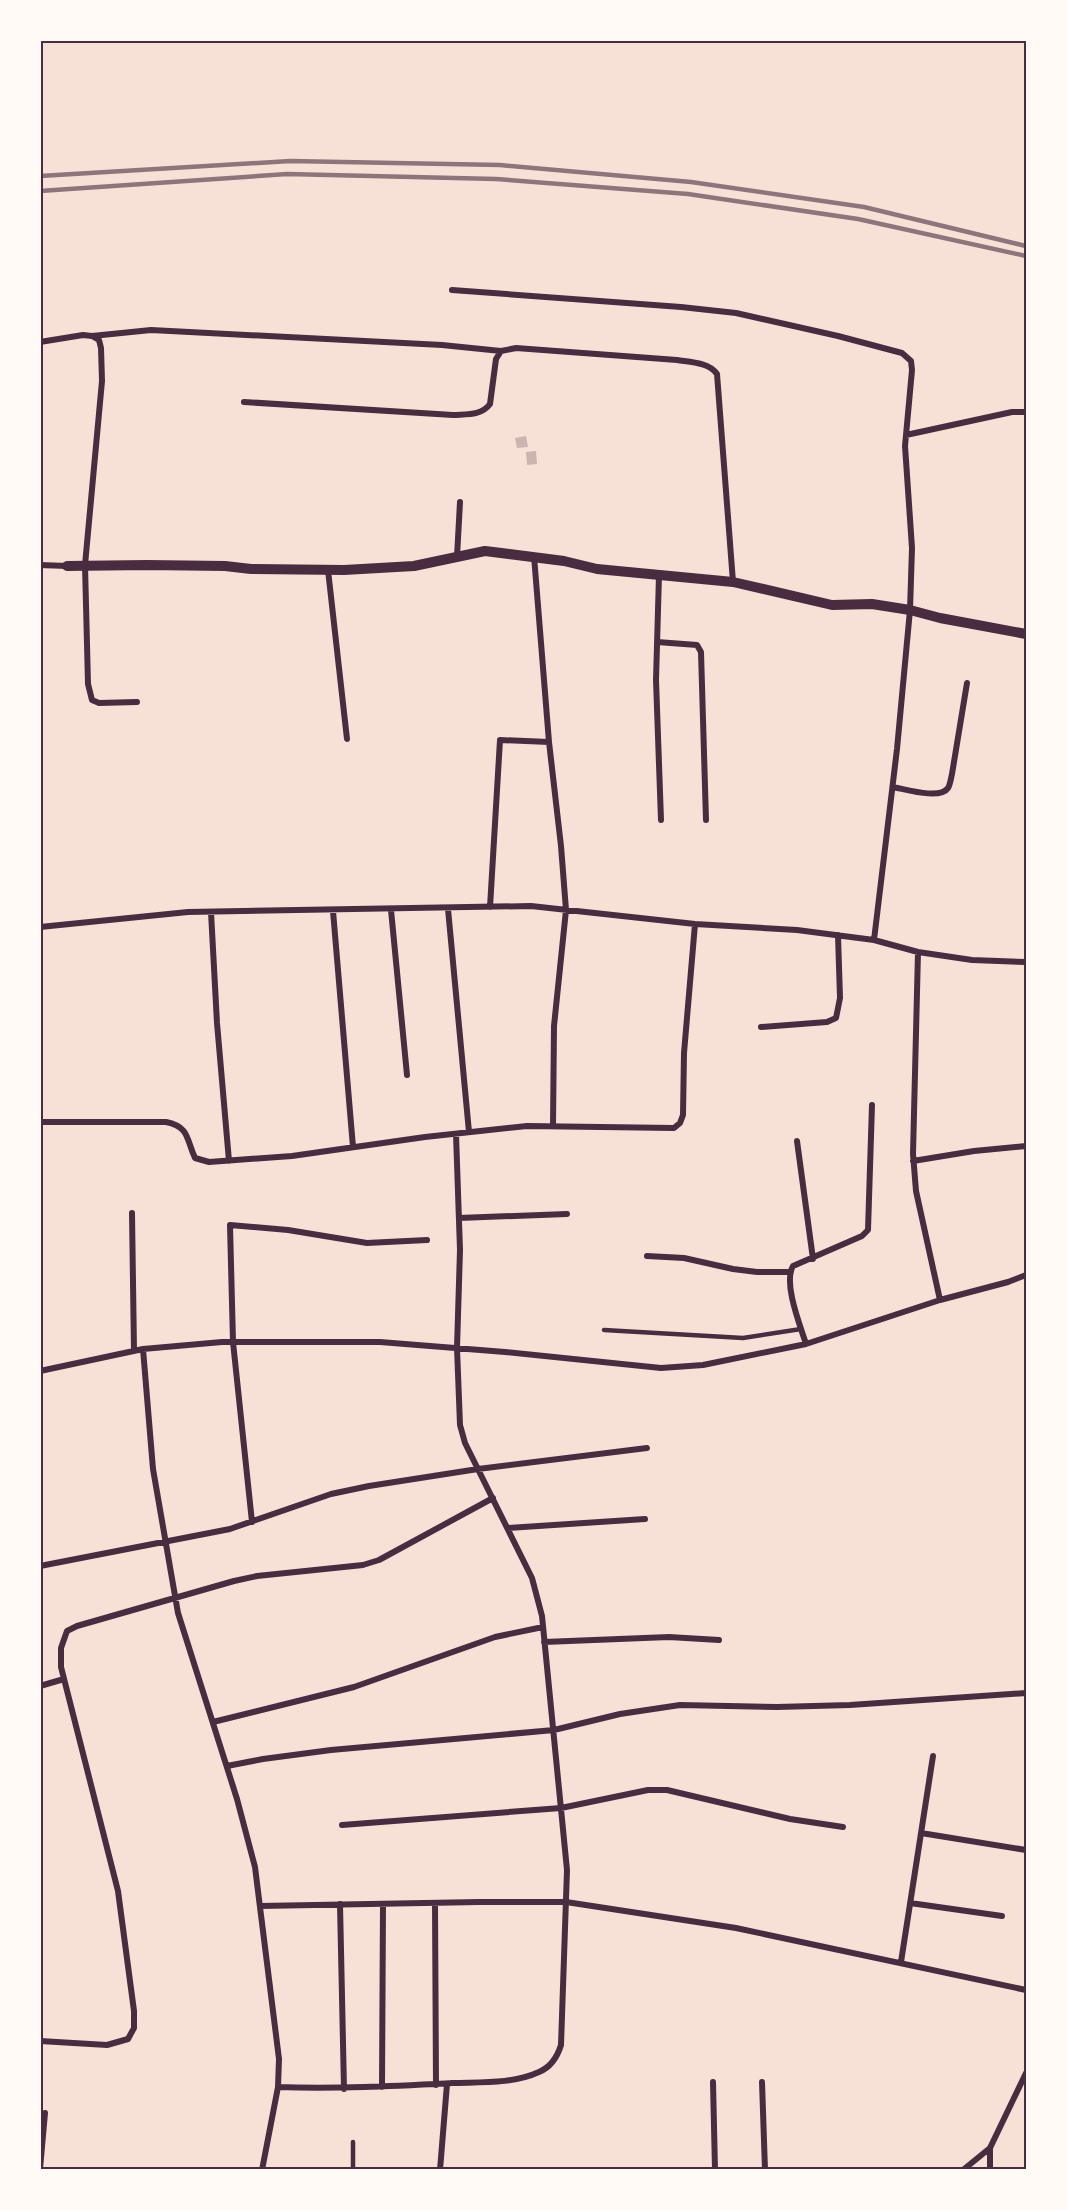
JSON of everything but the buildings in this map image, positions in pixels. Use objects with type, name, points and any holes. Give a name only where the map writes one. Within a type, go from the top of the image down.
[{"type":"street","points":[[452,290],[736,313],[902,353],[911,361],[905,457],[912,548],[910,610],[893,787],[874,940]]},
{"type":"street","points":[[40,342],[83,335],[151,330],[442,345],[501,351],[516,348],[677,360],[714,369],[717,374],[733,582]]},
{"type":"street","points":[[92,336],[99,340],[101,348],[102,381],[85,565],[88,684],[92,700],[99,703],[137,702]]},
{"type":"street","points":[[244,402],[453,415],[477,414],[490,404],[496,359],[501,351]]},
{"type":"street","points":[[906,435],[1012,412],[1026,412]]},
{"type":"street","points":[[457,557],[460,502]]},
{"type":"street","points":[[40,565],[147,565],[328,570],[414,566],[485,551],[534,556],[597,569],[733,582],[832,605],[872,604],[1026,634]]},
{"type":"street","points":[[534,556],[549,742],[566,910],[554,1026],[553,1126]]},
{"type":"street","points":[[328,570],[347,739]]},
{"type":"street","points":[[659,575],[656,680],[660,820]]},
{"type":"street","points":[[657,642],[689,643],[697,645],[701,652],[706,820]]},
{"type":"street","points":[[893,787],[931,794],[942,793],[948,788],[967,683]]},
{"type":"street","points":[[490,908],[500,740],[549,742]]},
{"type":"street","points":[[40,927],[188,912],[531,906],[695,924],[797,930],[874,940],[918,952],[972,960],[1026,962]]},
{"type":"street","points":[[448,909],[469,1132]]},
{"type":"street","points":[[333,910],[353,1147]]},
{"type":"street","points":[[391,910],[406,1075]]},
{"type":"street","points":[[211,912],[217,1023],[229,1161]]},
{"type":"street","points":[[40,1122],[166,1122],[179,1125],[186,1132],[195,1158],[209,1161],[292,1156],[527,1126],[663,1130],[674,1128],[680,1123],[684,1103],[684,1053],[695,924]]},
{"type":"street","points":[[761,1027],[827,1022],[836,1018],[840,998],[838,935]]},
{"type":"street","points":[[918,952],[913,1161],[916,1191],[940,1300]]},
{"type":"street","points":[[806,1344],[792,1293],[790,1272],[793,1266],[862,1236],[868,1230],[872,1105]]},
{"type":"street","points":[[278,2087],[344,2089],[436,2085],[526,2077],[550,2066],[558,2056],[561,2045],[567,1870],[543,1627],[532,1578],[465,1443],[460,1425],[459,1218],[456,1134]]},
{"type":"street","points":[[797,1141],[813,1259]]},
{"type":"street","points":[[913,1161],[974,1151],[1026,1146]]},
{"type":"street","points":[[132,1213],[134,1351]]},
{"type":"street","points":[[459,1218],[567,1214]]},
{"type":"street","points":[[252,1522],[233,1342],[230,1225],[288,1230],[367,1243],[427,1240]]},
{"type":"street","points":[[647,1256],[684,1258],[757,1272],[790,1272]]},
{"type":"street","points":[[40,1371],[144,1349],[233,1342],[380,1342],[661,1368],[703,1365],[806,1344],[940,1300],[1026,1275]]},
{"type":"street","points":[[144,1349],[153,1469],[178,1613],[227,1766],[255,1867],[279,2059],[278,2087],[262,2169]]},
{"type":"street","points":[[40,1566],[230,1529],[331,1494],[369,1486],[478,1469],[647,1448]]},
{"type":"street","points":[[40,2041],[107,2045],[128,2039],[134,2028],[135,2011],[118,1891],[61,1667],[60,1648],[67,1631],[77,1626],[234,1581],[257,1576],[363,1566],[379,1560],[493,1498]]},
{"type":"street","points":[[508,1528],[645,1519]]},
{"type":"street","points":[[213,1722],[354,1687],[495,1637],[543,1627]]},
{"type":"street","points":[[544,1642],[669,1637],[718,1640]]},
{"type":"street","points":[[40,1686],[64,1679]]},
{"type":"street","points":[[227,1766],[331,1750],[554,1730],[620,1714],[680,1705],[777,1707],[850,1705],[1026,1693]]},
{"type":"street","points":[[901,1962],[933,1756]]},
{"type":"street","points":[[342,1825],[561,1808],[648,1790],[667,1790],[790,1819],[843,1827]]},
{"type":"street","points":[[921,1833],[1026,1850]]},
{"type":"street","points":[[260,1906],[566,1902],[736,1928],[1026,1990]]},
{"type":"street","points":[[435,1903],[436,2085]]},
{"type":"street","points":[[910,1903],[1002,1916]]},
{"type":"street","points":[[340,1904],[344,2089]]},
{"type":"street","points":[[382,1904],[382,2087]]},
{"type":"street","points":[[990,2169],[990,2148],[1026,2073]]},
{"type":"street","points":[[713,2082],[715,2169]]},
{"type":"street","points":[[762,2082],[765,2169]]},
{"type":"street","points":[[440,2169],[447,2084]]},
{"type":"street","points":[[40,2169],[45,2114]]},
{"type":"street","points":[[963,2169],[990,2148]]},
{"type":"lane","points":[[604,1330],[743,1338],[801,1329]]},
{"type":"lane","points":[[353,2142],[353,2169]]},
{"type":"railway","points":[[40,176],[290,161],[500,165],[691,182],[864,207],[1026,246]]},
{"type":"railway","points":[[40,191],[287,174],[496,179],[688,194],[858,219],[1026,256]]}]
